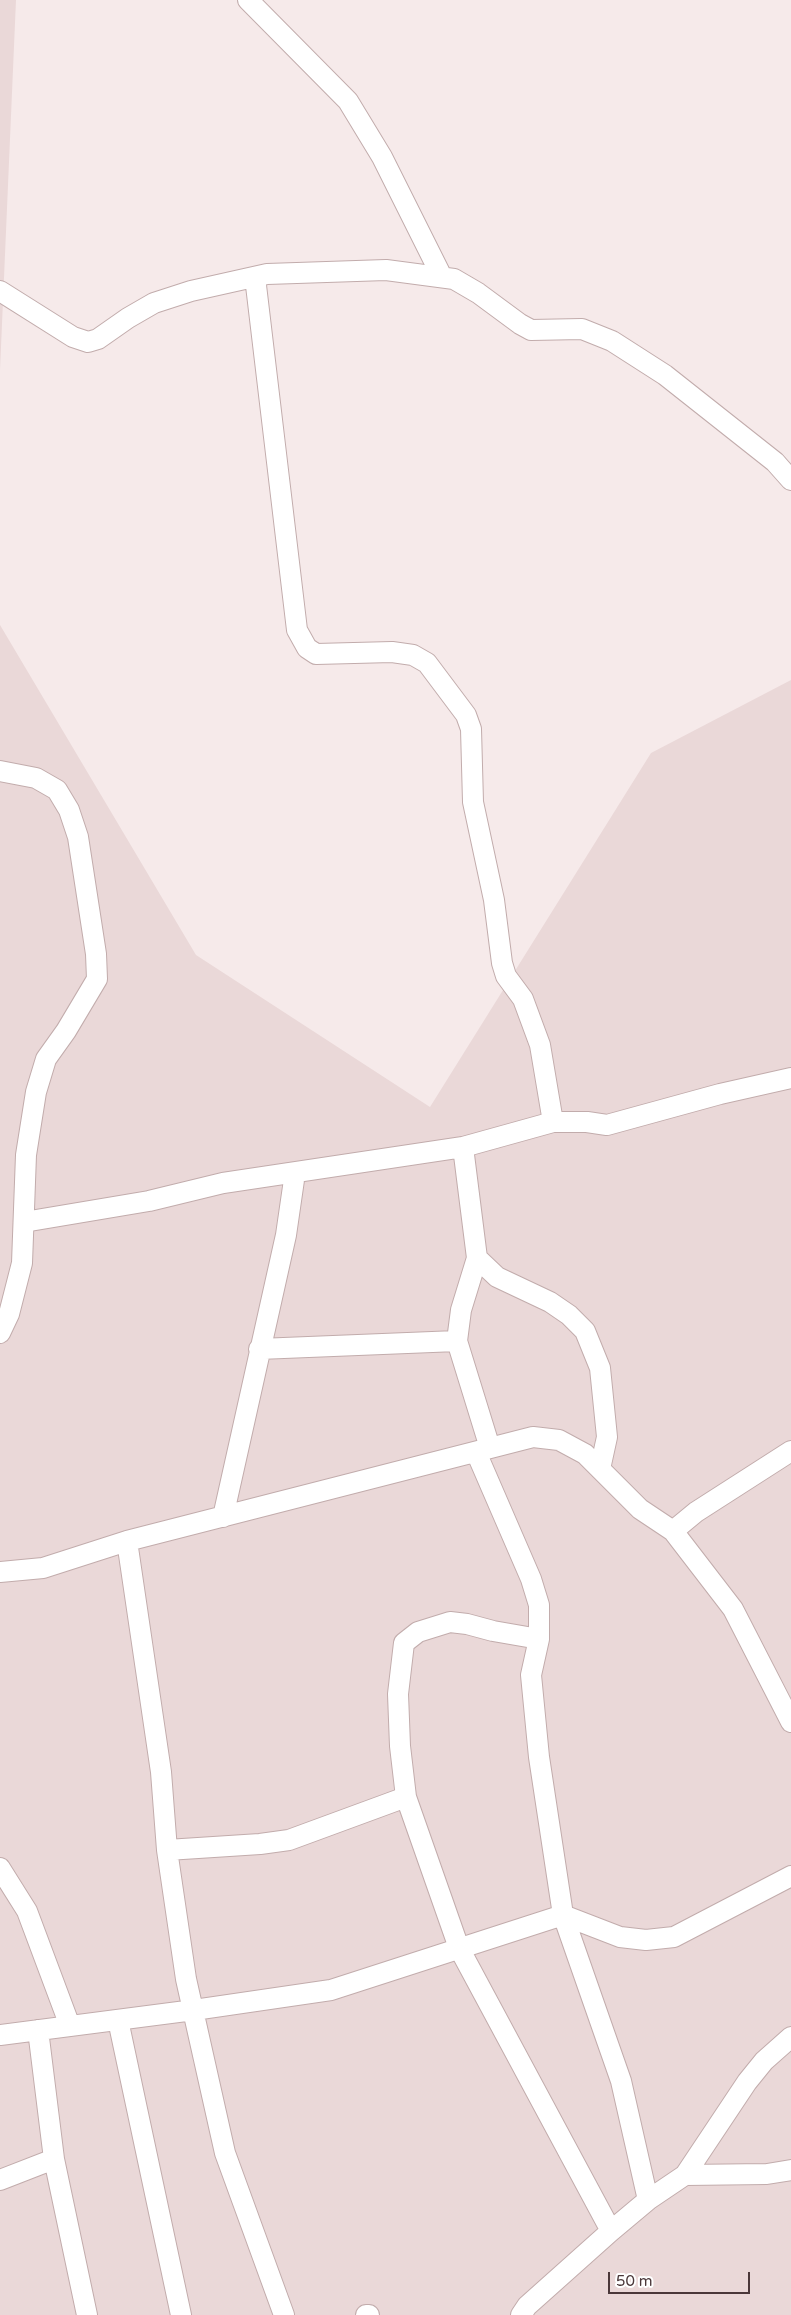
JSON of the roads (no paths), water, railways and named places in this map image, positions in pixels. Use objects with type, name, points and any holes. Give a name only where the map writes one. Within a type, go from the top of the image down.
[{"type":"street","points":[[248,0],[348,101],[382,157],[442,277]]},
{"type":"street","points":[[0,291],[73,337],[88,342],[98,340],[128,318],[154,303],[191,291],[266,274],[386,270],[454,279],[478,293],[531,330],[582,329],[612,341],[665,375],[775,462],[791,480]]},
{"type":"street","points":[[255,277],[297,630],[307,648],[316,654],[392,652],[413,655],[427,664],[466,715],[471,729],[473,802],[494,900],[502,963],[506,976],[523,999],[540,1045],[553,1122]]},
{"type":"street","points":[[0,771],[36,778],[56,790],[70,810],[78,837],[96,954],[97,979],[66,1031],[46,1059],[36,1092],[26,1155],[22,1263],[9,1314],[0,1333]]},
{"type":"street","points":[[24,1222],[149,1201],[223,1183],[463,1147],[553,1122],[587,1122],[607,1125],[720,1094],[791,1078]]},
{"type":"street","points":[[463,1147],[477,1258],[461,1310],[457,1341],[483,1450],[540,1605],[539,1639],[531,1675],[539,1757],[563,1915],[621,2081],[648,2200]]},
{"type":"street","points":[[223,1516],[286,1235],[295,1173]]},
{"type":"street","points":[[477,1258],[497,1277],[550,1302],[569,1315],[585,1331],[600,1368],[607,1437],[600,1469]]},
{"type":"street","points":[[259,1349],[457,1341]]},
{"type":"street","points":[[0,1572],[43,1568],[127,1541],[534,1437],[560,1440],[585,1454],[640,1509],[673,1531],[733,1609],[791,1722]]},
{"type":"street","points":[[673,1531],[696,1512],[791,1451]]},
{"type":"street","points":[[127,1541],[161,1772],[167,1850],[186,1979],[225,2153],[284,2315]]},
{"type":"street","points":[[539,1639],[450,1622],[418,1632],[404,1643],[398,1694],[400,1746],[406,1797],[459,1948],[611,2231]]},
{"type":"street","points":[[167,1850],[260,1844],[289,1840],[406,1797]]},
{"type":"street","points":[[0,1868],[27,1912],[70,2026]]},
{"type":"street","points":[[0,2035],[331,1990],[563,1915],[620,1937],[646,1940],[674,1937],[791,1876]]},
{"type":"street","points":[[118,2020],[181,2315]]},
{"type":"street","points":[[38,2030],[54,2159],[86,2315]]},
{"type":"street","points":[[521,2315],[527,2306],[611,2231],[648,2200],[685,2175],[747,2082],[764,2061],[791,2036]]},
{"type":"street","points":[[0,2180],[54,2159]]},
{"type":"street","points":[[685,2175],[767,2174],[791,2170]]}]
